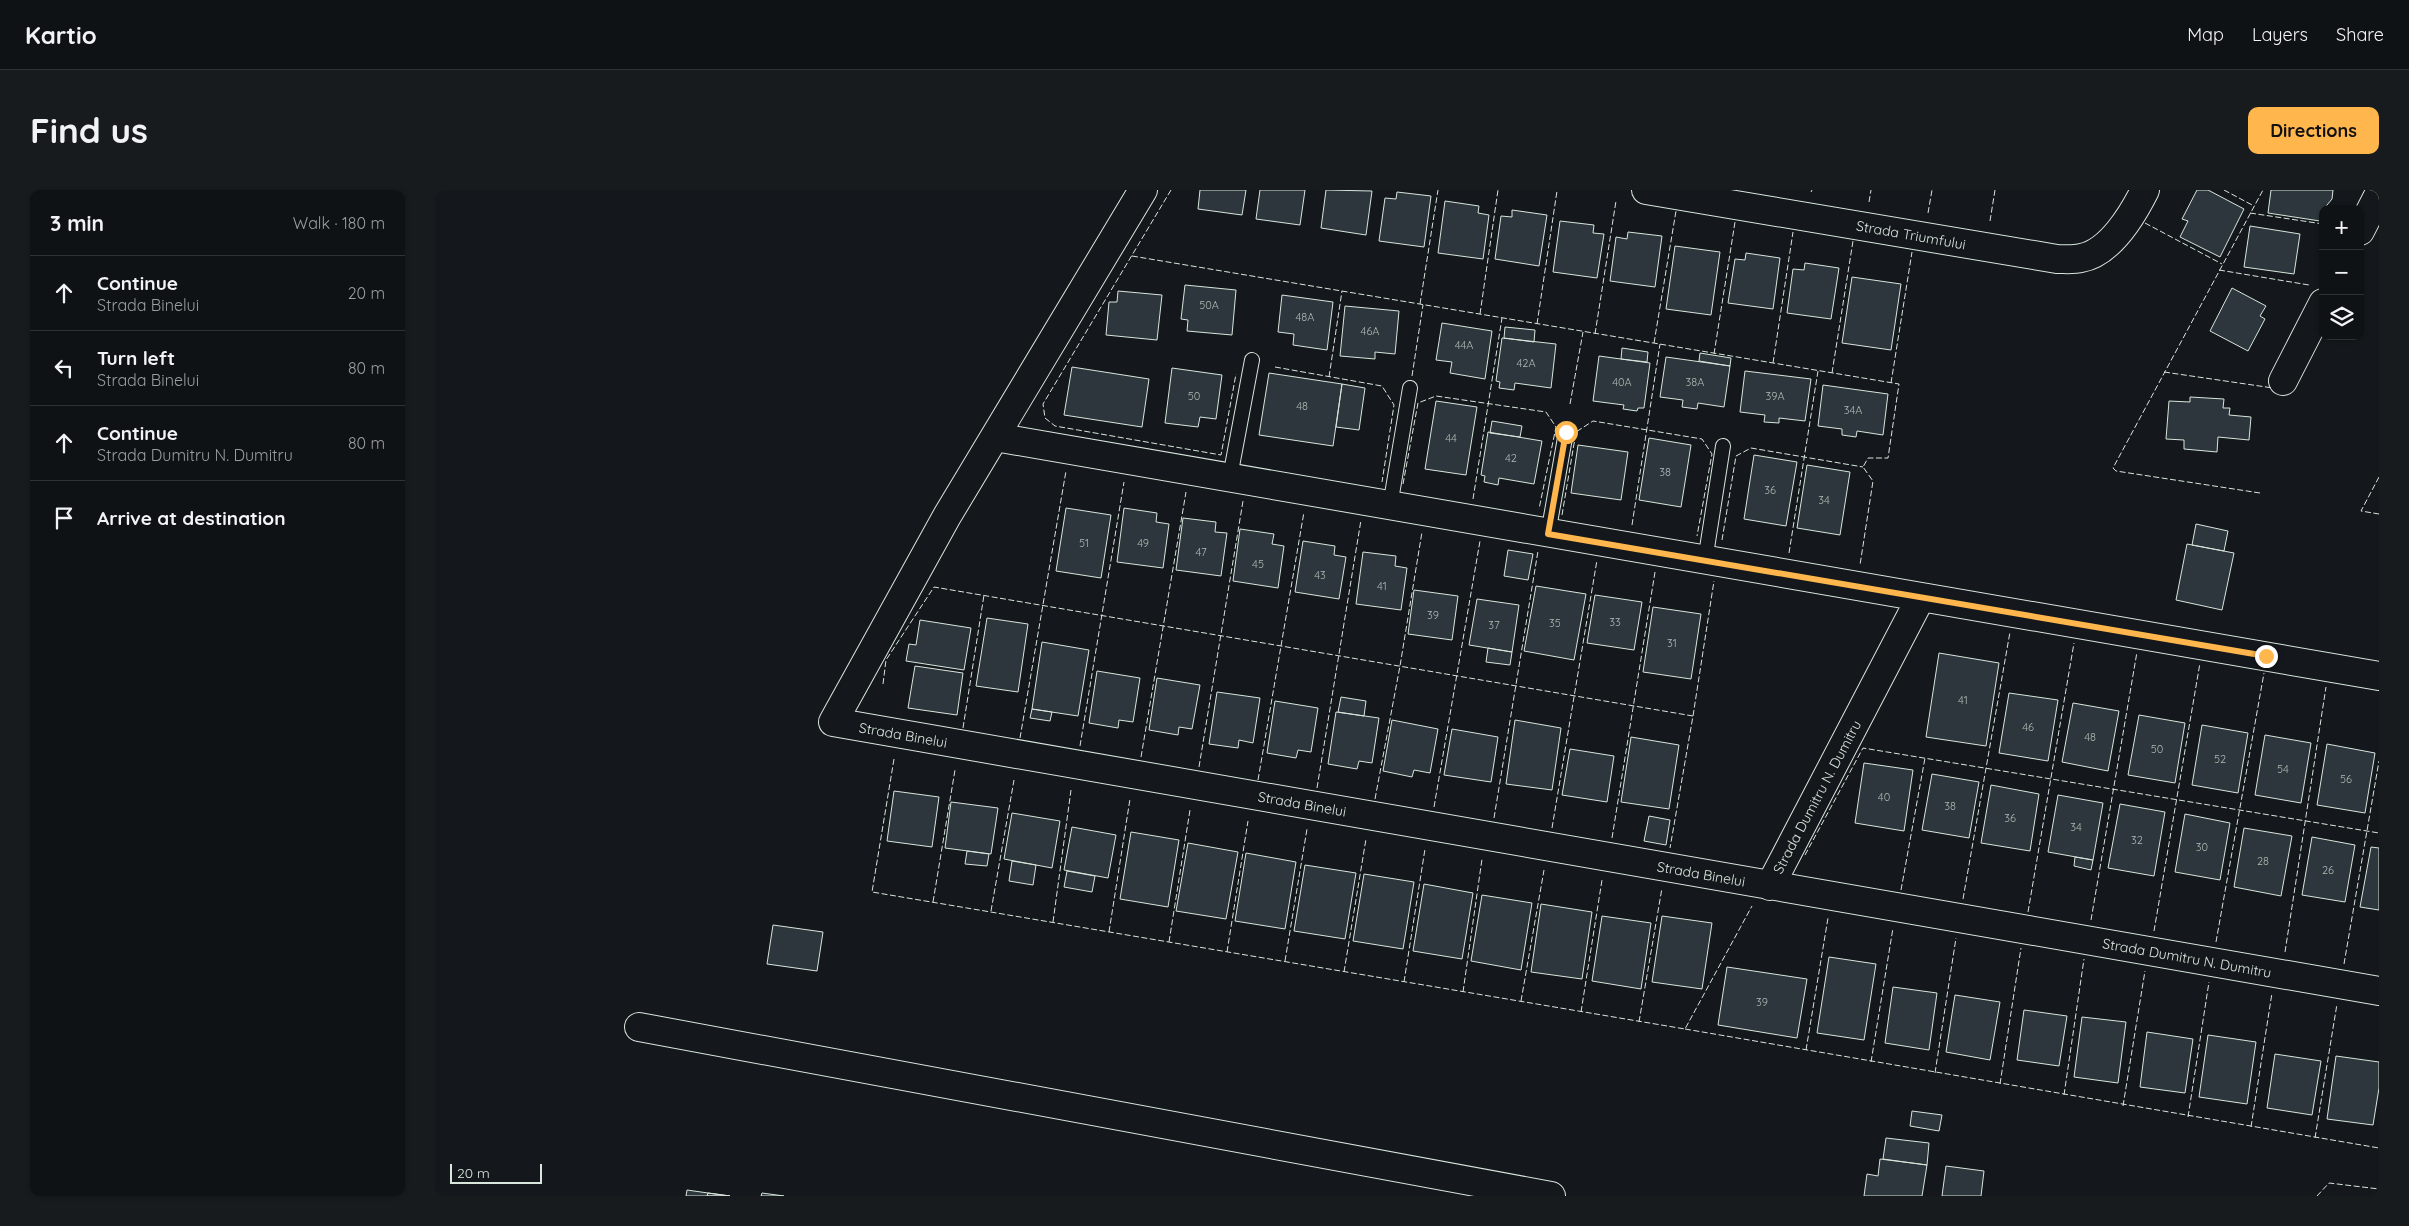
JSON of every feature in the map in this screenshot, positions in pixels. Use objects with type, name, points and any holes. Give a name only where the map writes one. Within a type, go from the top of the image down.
[{"type":"street","points":[[1143,190],[995,437],[2379,676]]},
{"type":"street","name":"Strada Triumfului","points":[[1646,190],[2057,259],[2082,258],[2105,245],[2131,218],[2145,190]]},
{"type":"street","points":[[2364,223],[2379,194]]},
{"type":"street","points":[[2283,381],[2319,312]]},
{"type":"street","name":"Strada Binelui","points":[[995,437],[947,516],[833,722],[1770,886]]},
{"type":"street","name":"Strada Dumitru N. Dumitru","points":[[1921,597],[1770,886],[2379,991]]},
{"type":"street","points":[[639,1027],[1551,1196]]},
{"type":"lane","points":[[1231,477],[1252,360]]},
{"type":"lane","points":[[1390,506],[1410,388]]},
{"type":"lane","points":[[1548,534],[1566,432]]},
{"type":"lane","points":[[1705,561],[1723,446]]},
{"type":"building","points":[[1200,190],[1246,190],[1242,215],[1198,209]]},
{"type":"building","points":[[1260,190],[1305,190],[1300,225],[1256,219]]},
{"type":"building","points":[[1326,190],[1372,191],[1366,235],[1321,228]]},
{"type":"building","points":[[2197,190],[2208,190],[2244,209],[2220,257],[2180,237],[2188,221],[2182,219]]},
{"type":"building","points":[[2271,190],[2333,190],[2332,199],[2327,205],[2319,205],[2319,221],[2268,213]]},
{"type":"building","points":[[1397,192],[1431,196],[1424,247],[1379,241],[1385,198],[1396,199]]},
{"type":"building","points":[[1445,201],[1479,206],[1478,213],[1489,215],[1483,259],[1438,253]]},
{"type":"building","points":[[1512,210],[1547,215],[1539,266],[1495,259],[1501,216],[1512,217]]},
{"type":"building","points":[[1560,221],[1594,225],[1593,233],[1604,234],[1597,278],[1553,272]]},
{"type":"building","points":[[2250,226],[2300,234],[2294,274],[2244,267]]},
{"type":"building","points":[[1628,232],[1662,236],[1655,287],[1610,281],[1616,237],[1627,239]]},
{"type":"building","points":[[1675,246],[1720,252],[1711,315],[1666,309]]},
{"type":"building","points":[[1746,253],[1780,258],[1773,309],[1728,303],[1735,259],[1745,260]]},
{"type":"building","points":[[1805,263],[1839,268],[1831,319],[1787,313],[1793,269],[1804,270]]},
{"type":"building","points":[[1852,277],[1901,284],[1891,350],[1842,343]]},
{"type":"building","points":[[1185,285],[1236,290],[1232,335],[1187,331],[1188,320],[1181,319]]},
{"type":"building","points":[[2232,288],[2266,306],[2260,316],[2265,319],[2248,351],[2210,331]]},
{"type":"building","points":[[1118,291],[1162,295],[1157,340],[1106,335],[1109,302],[1117,302]]},
{"type":"building","points":[[1282,295],[1333,302],[1327,350],[1293,345],[1294,334],[1278,332]]},
{"type":"building","points":[[1345,306],[1399,311],[1395,354],[1375,352],[1375,359],[1340,356]]},
{"type":"building","points":[[1442,323],[1492,331],[1485,379],[1450,373],[1452,362],[1436,360]]},
{"type":"building","points":[[1505,327],[1535,330],[1534,342],[1504,338]]},
{"type":"building","points":[[1502,338],[1556,344],[1551,388],[1515,383],[1514,390],[1499,388],[1500,382],[1496,381]]},
{"type":"building","points":[[1622,348],[1648,352],[1647,362],[1621,359]]},
{"type":"building","points":[[1700,353],[1731,358],[1730,366],[1699,361]]},
{"type":"building","points":[[1599,356],[1650,363],[1644,408],[1638,408],[1637,411],[1623,409],[1624,405],[1593,401]]},
{"type":"building","points":[[1666,357],[1730,366],[1724,407],[1698,403],[1697,409],[1682,407],[1683,400],[1660,397]]},
{"type":"building","points":[[1072,367],[1149,379],[1142,427],[1064,415]]},
{"type":"building","points":[[1172,368],[1222,375],[1216,419],[1200,417],[1198,427],[1165,423]]},
{"type":"building","points":[[1745,371],[1811,379],[1805,421],[1779,418],[1779,423],[1764,422],[1765,415],[1740,412]]},
{"type":"building","points":[[1269,373],[1342,384],[1333,446],[1259,435]]},
{"type":"building","points":[[1342,384],[1365,388],[1359,430],[1336,427]]},
{"type":"building","points":[[1823,385],[1888,394],[1883,435],[1857,431],[1856,437],[1842,435],[1842,429],[1818,426]]},
{"type":"building","points":[[2190,397],[2224,399],[2223,408],[2230,408],[2229,415],[2251,417],[2249,440],[2218,437],[2217,452],[2184,449],[2184,440],[2166,439],[2169,401],[2190,402]]},
{"type":"building","points":[[1436,401],[1477,407],[1466,475],[1425,469]]},
{"type":"building","points":[[1492,421],[1522,426],[1520,437],[1490,433]]},
{"type":"building","points":[[1488,432],[1542,441],[1534,484],[1499,478],[1498,485],[1484,482],[1485,476],[1481,475]]},
{"type":"building","points":[[1649,438],[1691,445],[1681,507],[1639,500]]},
{"type":"building","points":[[1578,445],[1628,452],[1621,500],[1571,493]]},
{"type":"building","points":[[1754,455],[1797,462],[1786,526],[1744,519]]},
{"type":"building","points":[[1807,465],[1850,472],[1840,535],[1797,528]]},
{"type":"building","points":[[1066,508],[1111,515],[1101,578],[1056,571]]},
{"type":"building","points":[[1124,508],[1157,513],[1156,522],[1169,524],[1163,568],[1117,562]]},
{"type":"building","points":[[1183,518],[1216,522],[1215,532],[1227,533],[1221,576],[1176,570]]},
{"type":"building","points":[[2196,524],[2228,531],[2224,551],[2192,545]]},
{"type":"building","points":[[1240,529],[1274,534],[1272,544],[1284,546],[1278,588],[1233,581]]},
{"type":"building","points":[[1303,541],[1335,546],[1334,555],[1346,557],[1339,599],[1295,592]]},
{"type":"building","points":[[2187,544],[2234,553],[2222,610],[2176,600]]},
{"type":"building","points":[[1508,550],[1533,554],[1528,580],[1504,576]]},
{"type":"building","points":[[1363,552],[1396,556],[1395,566],[1407,568],[1401,610],[1356,604]]},
{"type":"building","points":[[1536,586],[1586,594],[1574,660],[1524,651]]},
{"type":"building","points":[[1414,590],[1458,596],[1452,640],[1408,634]]},
{"type":"building","points":[[1595,595],[1642,602],[1634,650],[1587,643]]},
{"type":"building","points":[[1477,599],[1519,605],[1512,652],[1469,645]]},
{"type":"building","points":[[1653,607],[1701,614],[1691,679],[1643,672]]},
{"type":"building","points":[[987,618],[1028,624],[1018,692],[976,686]]},
{"type":"building","points":[[920,620],[971,628],[964,670],[906,661],[909,644],[916,645]]},
{"type":"building","points":[[1042,642],[1089,650],[1078,716],[1032,709]]},
{"type":"building","points":[[1488,648],[1512,652],[1510,665],[1486,662]]},
{"type":"building","points":[[1939,653],[1999,663],[1986,746],[1926,737]]},
{"type":"building","points":[[915,666],[963,673],[957,715],[908,708]]},
{"type":"building","points":[[1097,671],[1140,678],[1133,722],[1119,720],[1118,728],[1089,723]]},
{"type":"building","points":[[1157,678],[1200,685],[1192,729],[1179,727],[1178,735],[1149,730]]},
{"type":"building","points":[[1217,692],[1260,698],[1253,743],[1239,740],[1238,748],[1209,744]]},
{"type":"building","points":[[2009,693],[2058,700],[2048,761],[1999,753]]},
{"type":"building","points":[[1341,697],[1366,701],[1364,716],[1338,712]]},
{"type":"building","points":[[1275,701],[1318,708],[1311,752],[1298,750],[1296,758],[1267,753]]},
{"type":"building","points":[[2073,703],[2119,711],[2108,771],[2062,762]]},
{"type":"building","points":[[1032,709],[1052,712],[1050,721],[1030,718]]},
{"type":"building","points":[[1336,712],[1379,718],[1372,763],[1359,761],[1357,769],[1328,764]]},
{"type":"building","points":[[2139,715],[2185,723],[2175,783],[2128,775]]},
{"type":"building","points":[[1392,720],[1438,729],[1430,773],[1414,770],[1412,777],[1383,771]]},
{"type":"building","points":[[1515,720],[1561,728],[1552,790],[1506,784]]},
{"type":"building","points":[[2202,725],[2248,733],[2238,793],[2192,785]]},
{"type":"building","points":[[1452,729],[1498,737],[1491,782],[1444,775]]},
{"type":"building","points":[[2265,735],[2311,743],[2301,803],[2255,795]]},
{"type":"building","points":[[1631,737],[1679,745],[1669,809],[1621,802]]},
{"type":"building","points":[[2327,744],[2375,753],[2365,813],[2317,805]]},
{"type":"building","points":[[1570,749],[1614,756],[1607,802],[1562,795]]},
{"type":"building","points":[[1864,763],[1913,770],[1904,831],[1855,823]]},
{"type":"building","points":[[1932,774],[1979,782],[1969,838],[1922,830]]},
{"type":"building","points":[[1991,785],[2039,794],[2030,851],[1981,843]]},
{"type":"building","points":[[894,791],[939,797],[932,847],[887,841]]},
{"type":"building","points":[[2058,795],[2103,803],[2093,860],[2048,852]]},
{"type":"building","points":[[951,802],[998,808],[991,854],[945,848]]},
{"type":"building","points":[[2120,804],[2165,812],[2154,876],[2108,868]]},
{"type":"building","points":[[1012,813],[1060,821],[1052,868],[1004,859]]},
{"type":"building","points":[[2185,814],[2230,823],[2220,880],[2175,872]]},
{"type":"building","points":[[1649,816],[1670,820],[1666,845],[1644,841]]},
{"type":"building","points":[[1072,827],[1116,835],[1108,878],[1064,870]]},
{"type":"building","points":[[2244,828],[2292,836],[2281,896],[2234,887]]},
{"type":"building","points":[[1131,832],[1179,840],[1168,907],[1120,899]]},
{"type":"building","points":[[2312,837],[2355,845],[2345,902],[2302,895]]},
{"type":"building","points":[[1188,843],[1238,852],[1226,919],[1176,911]]},
{"type":"building","points":[[2371,847],[2379,848],[2379,910],[2360,907]]},
{"type":"building","points":[[967,851],[989,854],[987,866],[965,864]]},
{"type":"building","points":[[1246,853],[1296,862],[1285,929],[1235,921]]},
{"type":"building","points":[[2075,857],[2093,860],[2091,870],[2074,866]]},
{"type":"building","points":[[1012,861],[1036,865],[1033,885],[1009,881]]},
{"type":"building","points":[[1305,865],[1356,873],[1345,939],[1294,931]]},
{"type":"building","points":[[1067,871],[1095,876],[1092,892],[1064,887]]},
{"type":"building","points":[[1364,874],[1414,882],[1403,949],[1353,941]]},
{"type":"building","points":[[1424,884],[1473,893],[1462,959],[1413,951]]},
{"type":"building","points":[[1482,895],[1532,903],[1521,970],[1471,961]]},
{"type":"building","points":[[1541,904],[1592,912],[1582,979],[1531,972]]},
{"type":"building","points":[[1602,916],[1651,923],[1641,989],[1592,981]]},
{"type":"building","points":[[1662,916],[1712,923],[1702,989],[1652,982]]},
{"type":"building","points":[[773,925],[823,932],[817,971],[767,964]]},
{"type":"building","points":[[1829,957],[1876,964],[1864,1040],[1817,1033]]},
{"type":"building","points":[[1727,967],[1807,979],[1797,1038],[1718,1025]]},
{"type":"building","points":[[1893,987],[1937,993],[1929,1050],[1885,1043]]},
{"type":"building","points":[[1955,995],[2000,1002],[1990,1060],[1946,1052]]},
{"type":"building","points":[[2024,1010],[2067,1016],[2059,1066],[2017,1060]]},
{"type":"building","points":[[2082,1017],[2126,1022],[2118,1083],[2074,1077]]},
{"type":"building","points":[[2147,1032],[2193,1039],[2185,1093],[2140,1087]]},
{"type":"building","points":[[2208,1035],[2256,1042],[2247,1104],[2199,1097]]},
{"type":"building","points":[[2275,1054],[2321,1061],[2312,1115],[2267,1108]]},
{"type":"building","points":[[2336,1056],[2379,1062],[2379,1088],[2373,1125],[2327,1119]]},
{"type":"building","points":[[1912,1111],[1942,1115],[1939,1131],[1910,1126]]},
{"type":"building","points":[[1886,1138],[1929,1143],[1927,1165],[1883,1159]]},
{"type":"building","points":[[1880,1159],[1927,1165],[1922,1196],[1864,1196],[1867,1174],[1878,1176]]},
{"type":"building","points":[[1946,1166],[1984,1171],[1981,1196],[1942,1196]]},
{"type":"building","points":[[687,1190],[708,1193],[730,1196],[686,1196]]},
{"type":"building","points":[[708,1193],[730,1196],[707,1196]]},
{"type":"building","points":[[762,1193],[784,1196],[761,1196]]},
{"type":"fence","points":[[1171,190],[1043,404],[1045,418],[1055,426],[1221,455],[1236,374]]},
{"type":"fence","points":[[1420,304],[1438,190]]},
{"type":"fence","points":[[1480,314],[1498,190]]},
{"type":"fence","points":[[1869,202],[1871,190]]},
{"type":"fence","points":[[1928,213],[1932,190]]},
{"type":"fence","points":[[1990,221],[1995,190]]},
{"type":"fence","points":[[2224,190],[2254,206]]},
{"type":"fence","points":[[2260,493],[2116,471],[2113,468],[2263,190]]},
{"type":"fence","points":[[1537,324],[1557,191]]},
{"type":"fence","points":[[1595,334],[1616,201]]},
{"type":"fence","points":[[1654,343],[1676,211]]},
{"type":"fence","points":[[2250,213],[2319,223]]},
{"type":"fence","points":[[1714,354],[1735,222]]},
{"type":"fence","points":[[2145,223],[2222,264]]},
{"type":"fence","points":[[1773,363],[1793,232]]},
{"type":"fence","points":[[1832,373],[1853,241]]},
{"type":"fence","points":[[1891,383],[1912,252]]},
{"type":"fence","points":[[1132,256],[1899,384],[1888,458],[1868,458],[1863,467],[1873,481],[1860,565]]},
{"type":"fence","points":[[2219,270],[2309,285]]},
{"type":"fence","points":[[1329,377],[1342,291]]},
{"type":"fence","points":[[1412,376],[1423,305]]},
{"type":"fence","points":[[1473,499],[1502,318]]},
{"type":"fence","points":[[1570,404],[1583,332]]},
{"type":"fence","points":[[1632,525],[1660,344]]},
{"type":"fence","points":[[1275,367],[1382,386],[1394,405],[1382,482]]},
{"type":"fence","points":[[1789,553],[1818,371]]},
{"type":"fence","points":[[2164,372],[2273,388]]},
{"type":"fence","points":[[1403,484],[1418,403],[1436,396],[1546,412],[1556,427],[1539,509]]},
{"type":"fence","points":[[1562,515],[1576,432],[1593,421],[1702,439],[1712,454],[1697,536]]},
{"type":"fence","points":[[1722,540],[1736,456],[1751,448],[1863,467]]},
{"type":"fence","points":[[1020,738],[1066,471]]},
{"type":"fence","points":[[2379,477],[2361,511],[2379,514]]},
{"type":"fence","points":[[1080,746],[1124,482]]},
{"type":"fence","points":[[1141,757],[1186,492]]},
{"type":"fence","points":[[1199,767],[1243,501]]},
{"type":"fence","points":[[1258,780],[1304,512]]},
{"type":"fence","points":[[1317,788],[1361,520]]},
{"type":"fence","points":[[1375,799],[1400,666],[1422,532]]},
{"type":"fence","points":[[1434,807],[1480,541]]},
{"type":"fence","points":[[1494,818],[1538,551]]},
{"type":"fence","points":[[1552,828],[1597,560]]},
{"type":"fence","points":[[1612,838],[1655,572]]},
{"type":"fence","points":[[1693,716],[1714,581]]},
{"type":"fence","points":[[883,684],[886,660],[934,587],[1693,716],[1670,848]]},
{"type":"fence","points":[[963,728],[984,595]]},
{"type":"fence","points":[[1963,899],[2010,632]]},
{"type":"fence","points":[[2028,912],[2074,643]]},
{"type":"fence","points":[[2091,920],[2137,652]]},
{"type":"fence","points":[[2154,931],[2200,663]]},
{"type":"fence","points":[[2216,942],[2264,673]]},
{"type":"fence","points":[[2285,952],[2326,687]]},
{"type":"fence","points":[[1805,855],[1863,748],[2379,833]]},
{"type":"fence","points":[[1901,890],[1925,758]]},
{"type":"fence","points":[[894,759],[872,892],[1685,1029],[1752,906]]},
{"type":"fence","points":[[2344,964],[2379,761]]},
{"type":"fence","points":[[933,902],[955,770]]},
{"type":"fence","points":[[991,911],[1014,780]]},
{"type":"fence","points":[[1053,922],[1071,790]]},
{"type":"fence","points":[[1109,932],[1130,799]]},
{"type":"fence","points":[[1169,942],[1190,810]]},
{"type":"fence","points":[[1227,952],[1248,821]]},
{"type":"fence","points":[[1285,961],[1307,829]]},
{"type":"fence","points":[[1344,972],[1366,839]]},
{"type":"fence","points":[[1404,982],[1425,849]]},
{"type":"fence","points":[[1463,992],[1482,859]]},
{"type":"fence","points":[[1521,1001],[1544,870]]},
{"type":"fence","points":[[1581,1012],[1602,880]]},
{"type":"fence","points":[[1639,1022],[1662,888]]},
{"type":"fence","points":[[1806,1050],[1828,918]]},
{"type":"fence","points":[[1871,1062],[1893,928]]},
{"type":"fence","points":[[1935,1073],[1956,938]]},
{"type":"fence","points":[[2000,1084],[2021,948]]},
{"type":"fence","points":[[2064,1095],[2084,959]]},
{"type":"fence","points":[[2123,1106],[2145,971]]},
{"type":"fence","points":[[2188,1117],[2209,982]]},
{"type":"fence","points":[[2251,1127],[2272,993]]},
{"type":"fence","points":[[2315,1138],[2337,1004]]},
{"type":"fence","points":[[1685,1029],[2379,1148]]},
{"type":"fence","points":[[2317,1196],[2329,1183],[2379,1189]]},
{"type":"route","points":[[1566,432],[1548,534],[2266,656]]}]
